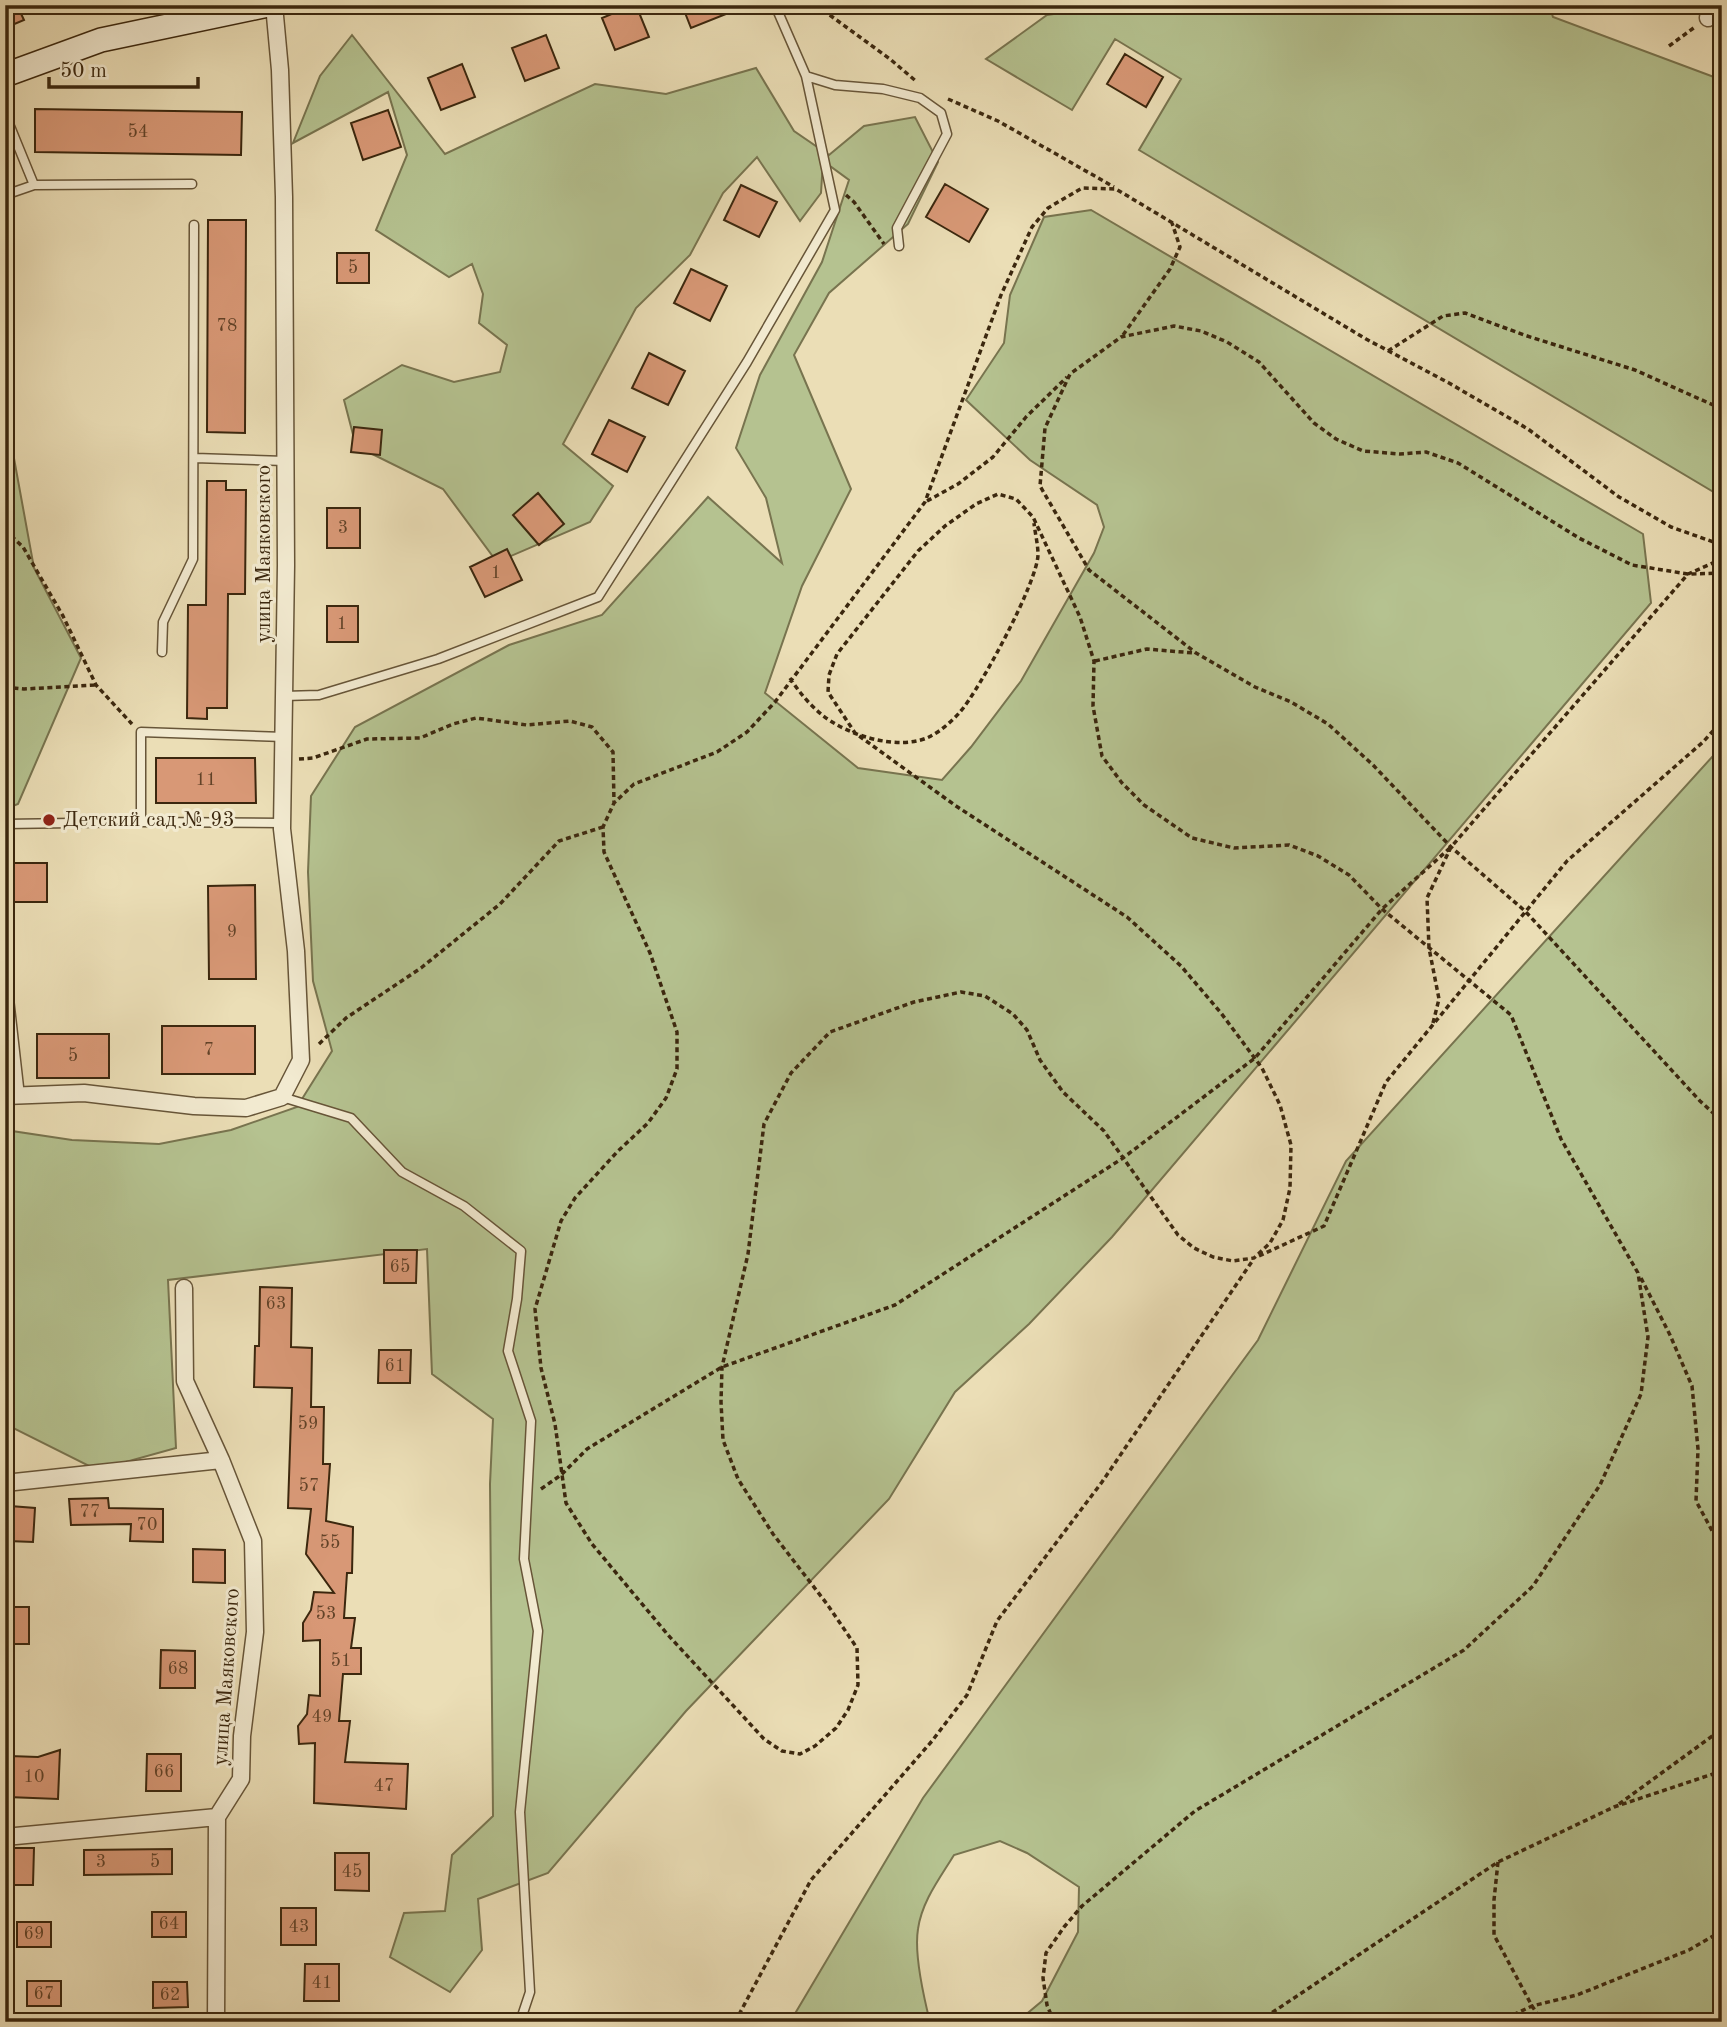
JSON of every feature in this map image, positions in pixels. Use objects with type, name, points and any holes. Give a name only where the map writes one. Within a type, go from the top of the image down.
[{"type":"street","points":[[5,75],[101,40],[268,5]]},
{"type":"street","name":"улица Маяковского","points":[[274,5],[280,70],[284,197],[283,823],[296,951],[301,1060],[282,1097]]},
{"type":"street","points":[[13,1096],[84,1093],[194,1106],[246,1108],[282,1097]]},
{"type":"street","name":"улица Маяковского","points":[[184,1288],[185,1381],[221,1460],[253,1541],[255,1632],[242,1736],[241,1779],[217,1818]]},
{"type":"street","points":[[5,1483],[221,1460]]},
{"type":"street","points":[[5,1837],[217,1818],[216,2022]]},
{"type":"lane","points":[[284,696],[318,695],[425,663],[598,597],[747,362],[835,210],[806,76],[775,5]]},
{"type":"lane","points":[[806,76],[835,85],[883,89],[920,98],[941,113],[947,134],[897,228],[899,246]]},
{"type":"lane","points":[[5,114],[34,185]]},
{"type":"lane","points":[[5,195],[34,185],[192,184]]},
{"type":"lane","points":[[162,652],[163,622],[193,559],[194,225]]},
{"type":"lane","points":[[195,458],[285,461]]},
{"type":"lane","points":[[141,822],[141,732],[284,737]]},
{"type":"lane","points":[[5,824],[283,823]]},
{"type":"lane","points":[[5,963],[13,1096]]},
{"type":"lane","points":[[282,1097],[351,1118],[402,1172],[464,1206],[521,1251],[517,1299],[508,1351],[531,1420],[524,1559],[538,1631],[520,1812],[530,1992],[520,2022]]},
{"type":"path","points":[[816,5],[890,59],[925,89]]},
{"type":"path","points":[[937,95],[998,121],[1116,188],[1388,351],[1450,383],[1528,429],[1619,497],[1671,527],[1722,545]]},
{"type":"path","points":[[829,180],[853,202],[886,246]]},
{"type":"path","points":[[1116,188],[1082,188],[1048,208],[1032,226],[1001,295],[925,502],[790,678],[775,702],[747,732],[717,752],[635,784],[614,803],[603,827],[604,852],[650,953],[677,1032],[677,1069],[666,1098],[649,1123],[617,1152],[575,1198],[561,1221],[535,1309],[541,1368],[555,1424],[566,1503],[592,1544],[668,1635],[764,1739],[782,1751],[800,1754],[815,1746],[836,1728],[848,1710],[858,1685],[857,1648],[773,1534],[738,1479],[723,1440],[722,1367],[748,1254],[764,1124],[791,1073],[830,1032],[914,1002],[961,992],[985,996],[1013,1014],[1027,1030],[1040,1060],[1063,1092],[1104,1131],[1178,1234],[1194,1248],[1213,1257],[1233,1261],[1254,1258],[1324,1226],[1386,1082],[1567,860],[1703,742],[1722,721]]},
{"type":"path","points":[[925,502],[958,484],[993,457],[1027,417],[1070,374],[1121,337],[1170,269],[1180,247],[1172,223]]},
{"type":"path","points":[[1388,351],[1443,316],[1465,313],[1524,335],[1635,370],[1722,409]]},
{"type":"path","points":[[1121,337],[1174,326],[1201,331],[1219,338],[1259,362],[1314,423],[1336,439],[1363,451],[1400,454],[1426,452],[1458,463],[1579,538],[1632,565],[1688,574],[1722,573]]},
{"type":"path","points":[[1070,374],[1045,428],[1040,486],[1089,570],[1196,653],[1328,724],[1373,765],[1451,847],[1525,911],[1700,1101],[1722,1121]]},
{"type":"path","points":[[1033,517],[1038,556],[1029,584],[983,678],[960,712],[933,735],[914,742],[898,744],[855,733],[828,692],[837,654],[918,551],[945,526],[976,504],[999,494],[1016,499],[1033,517],[1080,617],[1094,661],[1093,706],[1102,756],[1122,783],[1144,805],[1192,838],[1234,848],[1289,845],[1318,856],[1349,874],[1382,909],[1511,1016],[1561,1139],[1638,1273],[1670,1335],[1692,1386],[1698,1449],[1696,1501],[1722,1549]]},
{"type":"path","points":[[5,530],[23,547],[64,615],[96,685],[141,732]]},
{"type":"path","points":[[533,1494],[561,1475],[587,1449],[722,1367],[895,1305],[1123,1158],[1255,1058],[1382,909],[1451,847],[1688,574],[1722,559]]},
{"type":"path","points":[[1094,661],[1147,649],[1196,653]]},
{"type":"path","points":[[735,2022],[811,1880],[932,1741],[967,1695],[997,1621],[1102,1482],[1254,1258],[1270,1243],[1283,1220],[1290,1188],[1291,1146],[1280,1105],[1255,1058],[1181,966],[1127,917],[967,814],[855,733],[824,716],[800,695],[790,678]]},
{"type":"path","points":[[5,687],[24,689],[96,685]]},
{"type":"path","points":[[283,759],[313,758],[367,739],[420,737],[476,718],[527,725],[570,721],[592,727],[613,752],[614,803]]},
{"type":"path","points":[[301,1060],[346,1018],[421,968],[499,904],[559,841],[603,827]]},
{"type":"path","points":[[1433,1025],[1439,999],[1429,948],[1427,898],[1451,847]]},
{"type":"path","points":[[1054,2022],[1047,2005],[1043,1978],[1046,1953],[1082,1906],[1195,1811],[1464,1650],[1533,1586],[1600,1485],[1641,1394],[1648,1338],[1638,1273]]},
{"type":"path","points":[[1615,1807],[1722,1729]]},
{"type":"path","points":[[1258,2022],[1498,1862],[1615,1807],[1722,1771]]},
{"type":"path","points":[[1498,1862],[1494,1935],[1543,2022]]},
{"type":"path","points":[[1499,2022],[1532,2006],[1577,1995],[1689,1950],[1722,1931]]},
{"type":"green space","points":[[1115,5],[1549,5],[1553,17],[1722,80],[1722,497],[1139,150],[1181,79],[1115,39],[1072,110],[986,59],[1047,15]]},
{"type":"green space","points":[[352,35],[445,154],[595,84],[666,94],[756,68],[794,131],[829,155],[864,126],[915,117],[938,162],[908,224],[829,293],[794,355],[851,489],[802,586],[765,693],[858,768],[942,780],[1021,681],[1094,553],[1104,527],[1097,505],[1030,460],[966,400],[1004,343],[1010,295],[1044,217],[1091,210],[1643,534],[1651,603],[1112,1237],[1029,1324],[955,1392],[889,1499],[686,1711],[548,1873],[478,1899],[482,1950],[450,1992],[390,1957],[404,1913],[445,1911],[452,1855],[493,1816],[490,1484],[493,1419],[432,1374],[427,1249],[168,1280],[176,1448],[97,1470],[5,1424],[5,1130],[72,1140],[159,1144],[231,1130],[297,1107],[332,1051],[313,981],[308,872],[311,796],[355,727],[509,645],[602,615],[708,497],[782,563],[766,498],[736,448],[760,375],[822,262],[849,180],[823,161],[821,193],[800,221],[757,157],[723,193],[690,255],[636,308],[563,444],[613,486],[590,522],[497,562],[443,489],[356,446],[344,400],[402,365],[454,382],[500,372],[507,345],[479,323],[483,294],[472,264],[449,277],[376,230],[407,155],[388,92],[293,143],[320,76]]},
{"type":"green space","points":[[5,409],[34,568],[81,658],[18,804],[5,809]]},
{"type":"green space","points":[[1722,746],[1722,2022],[1017,2022],[1042,2001],[1078,1932],[1079,1887],[1027,1853],[1000,1841],[954,1855],[923,1909],[917,1950],[930,2022],[790,2022],[923,1798],[1258,1340],[1346,1161]]},
{"type":"building","points":[[5,5],[17,5],[24,20],[5,28]]},
{"type":"building","points":[[636,5],[649,37],[615,50],[602,18]]},
{"type":"building","points":[[682,5],[746,5],[746,6],[691,28]]},
{"type":"building","points":[[546,35],[559,68],[525,81],[512,48]]},
{"type":"building","points":[[1125,54],[1163,77],[1146,107],[1107,84]]},
{"type":"building","points":[[462,64],[475,97],[441,110],[428,78]]},
{"type":"building","points":[[35,109],[242,112],[241,155],[35,152]]},
{"type":"building","points":[[388,110],[401,147],[363,160],[351,123]]},
{"type":"building","points":[[945,184],[988,209],[969,242],[926,217]]},
{"type":"building","points":[[741,185],[777,202],[759,237],[724,220]]},
{"type":"building","points":[[208,220],[246,220],[245,433],[207,432]]},
{"type":"building","points":[[337,253],[369,253],[369,283],[337,283]]},
{"type":"building","points":[[691,269],[727,286],[710,321],[674,303]]},
{"type":"building","points":[[649,353],[685,371],[668,405],[632,388]]},
{"type":"building","points":[[609,420],[645,437],[627,472],[592,454]]},
{"type":"building","points":[[354,427],[382,430],[380,455],[351,452]]},
{"type":"building","points":[[207,481],[226,481],[226,490],[246,490],[245,594],[228,594],[227,708],[207,708],[207,719],[187,718],[188,605],[206,605]]},
{"type":"building","points":[[538,493],[564,524],[539,545],[513,515]]},
{"type":"building","points":[[327,508],[360,508],[360,548],[327,548]]},
{"type":"building","points":[[507,549],[522,580],[485,597],[470,567]]},
{"type":"building","points":[[327,606],[358,606],[358,642],[327,642]]},
{"type":"building","points":[[156,758],[255,758],[256,803],[156,803]]},
{"type":"building","points":[[5,863],[47,863],[47,902],[5,902]]},
{"type":"building","points":[[255,885],[256,979],[209,979],[208,886]]},
{"type":"building","points":[[162,1026],[255,1026],[255,1074],[162,1074]]},
{"type":"building","points":[[37,1034],[109,1034],[109,1078],[37,1078]]},
{"type":"building","points":[[384,1250],[417,1250],[416,1283],[384,1283]]},
{"type":"building","points":[[260,1287],[292,1288],[291,1347],[312,1348],[311,1407],[324,1407],[323,1464],[330,1464],[326,1521],[353,1527],[352,1573],[347,1573],[344,1618],[355,1618],[351,1648],[361,1648],[361,1674],[343,1674],[339,1721],[350,1721],[345,1762],[408,1764],[406,1809],[314,1803],[315,1743],[299,1744],[298,1726],[307,1714],[309,1695],[320,1696],[320,1640],[303,1641],[303,1623],[311,1610],[314,1592],[334,1593],[306,1554],[311,1509],[288,1508],[292,1388],[254,1387],[255,1346],[259,1346]]},
{"type":"building","points":[[379,1350],[411,1350],[410,1383],[378,1383]]},
{"type":"building","points":[[108,1498],[109,1508],[163,1509],[163,1542],[130,1541],[131,1524],[71,1525],[69,1499]]},
{"type":"building","points":[[10,1506],[35,1508],[33,1542],[8,1541]]},
{"type":"building","points":[[193,1549],[225,1550],[225,1583],[193,1582]]},
{"type":"building","points":[[5,1607],[29,1607],[29,1644],[5,1644]]},
{"type":"building","points":[[161,1650],[195,1651],[195,1688],[160,1688]]},
{"type":"building","points":[[60,1750],[58,1799],[8,1797],[10,1756],[38,1757]]},
{"type":"building","points":[[147,1754],[181,1754],[181,1791],[146,1791]]},
{"type":"building","points":[[5,1848],[34,1848],[33,1885],[5,1885]]},
{"type":"building","points":[[172,1849],[172,1874],[84,1875],[84,1850]]},
{"type":"building","points":[[335,1853],[369,1853],[369,1891],[335,1890]]},
{"type":"building","points":[[281,1908],[316,1908],[316,1945],[281,1945]]},
{"type":"building","points":[[152,1912],[186,1912],[186,1937],[152,1937]]},
{"type":"building","points":[[17,1922],[51,1922],[51,1947],[17,1947]]},
{"type":"building","points":[[305,1964],[339,1964],[339,2001],[304,2001]]},
{"type":"building","points":[[27,1981],[61,1981],[61,2006],[27,2006]]},
{"type":"building","points":[[153,1982],[187,1982],[188,2007],[153,2008]]},
{"type":"place","name":"Детский сад № 93","points":[[49,820]]}]
